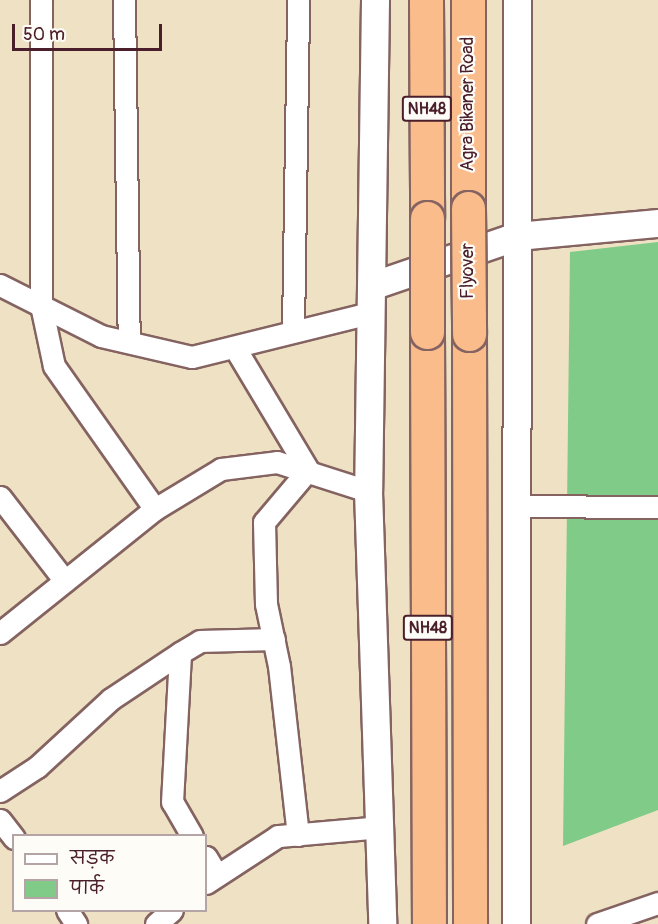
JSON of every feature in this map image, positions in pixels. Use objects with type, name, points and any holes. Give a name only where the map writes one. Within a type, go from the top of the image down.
[{"type":"highway","name":"NH48","points":[[426,0],[429,924]]},
{"type":"highway","name":"Agra Bikaner Road","points":[[468,0],[468,208]]},
{"type":"highway","name":"Flyover","points":[[468,208],[470,924]]},
{"type":"street","points":[[41,0],[41,305],[54,366],[155,509]]},
{"type":"street","points":[[124,0],[129,341]]},
{"type":"street","points":[[293,329],[298,0]]},
{"type":"street","points":[[375,0],[368,490],[380,827],[381,924]]},
{"type":"street","points":[[516,924],[513,506],[517,236],[517,0]]},
{"type":"street","points":[[371,286],[517,236],[658,223]]},
{"type":"street","points":[[0,285],[101,336],[192,357],[235,348],[293,329],[370,313]]},
{"type":"street","points":[[235,348],[308,470]]},
{"type":"street","points":[[0,633],[155,509],[221,470],[277,462],[368,490]]},
{"type":"street","points":[[298,835],[274,639],[266,604],[264,522],[308,470]]},
{"type":"street","points":[[0,497],[65,581]]},
{"type":"street","points":[[513,506],[658,507]]},
{"type":"street","points":[[0,791],[37,767],[111,699],[200,641],[274,639]]},
{"type":"street","points":[[180,653],[172,802],[191,834]]},
{"type":"street","points":[[0,820],[12,835]]},
{"type":"street","points":[[207,861],[211,879],[278,836],[380,827]]},
{"type":"street","points":[[597,924],[658,903]]},
{"type":"street","points":[[156,924],[170,912]]},
{"type":"green space","points":[[658,242],[658,810],[563,846],[570,252]]}]
